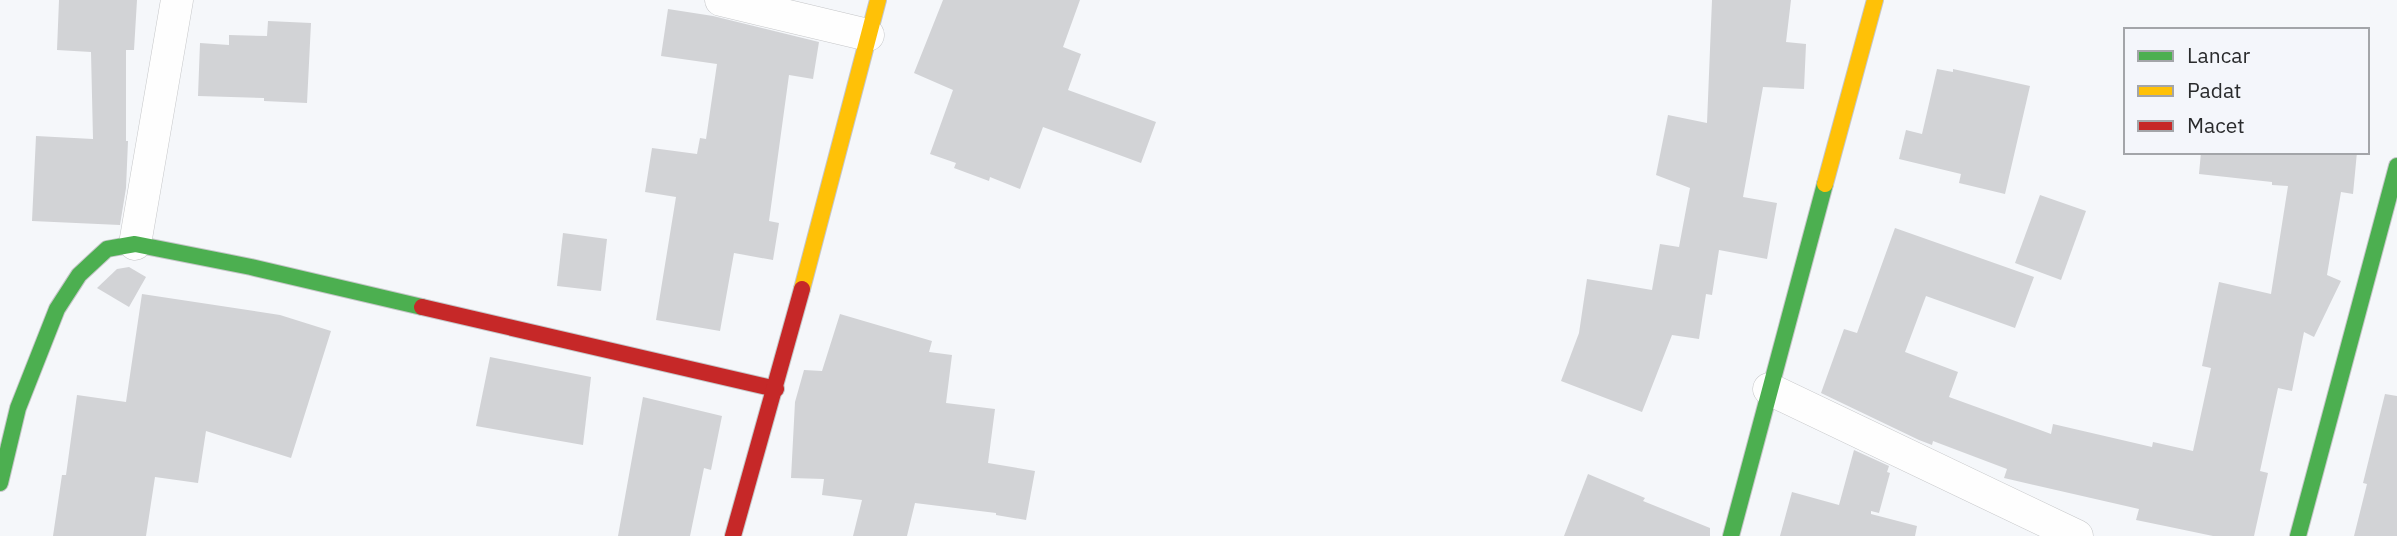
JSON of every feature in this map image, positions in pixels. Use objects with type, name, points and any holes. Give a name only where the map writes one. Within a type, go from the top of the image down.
[{"type":"street","points":[[135,244],[177,0]]},
{"type":"street","points":[[721,0],[868,35]]},
{"type":"street","points":[[733,536],[776,389],[878,0]]},
{"type":"street","points":[[1731,536],[1875,0]]},
{"type":"street","points":[[2298,536],[2397,166]]},
{"type":"street","points":[[0,483],[18,408],[57,309],[79,275],[107,249],[135,244],[251,267],[776,389]]},
{"type":"street","points":[[1769,389],[2077,536]]},
{"type":"building","points":[[59,0],[137,0],[134,50],[126,50],[128,141],[126,188],[120,225],[32,221],[36,136],[93,139],[91,52],[57,50]]},
{"type":"building","points":[[943,0],[1080,0],[1063,47],[1081,54],[1068,90],[1156,122],[1141,163],[1043,127],[1020,189],[990,177],[989,181],[954,168],[956,163],[930,154],[953,90],[914,73]]},
{"type":"building","points":[[1712,0],[1791,0],[1786,42],[1806,44],[1804,89],[1763,87],[1743,197],[1777,203],[1767,259],[1719,250],[1712,295],[1706,294],[1699,339],[1672,335],[1642,412],[1561,381],[1579,333],[1587,279],[1652,290],[1660,244],[1679,247],[1690,188],[1656,175],[1668,115],[1707,123]]},
{"type":"building","points":[[668,9],[713,16],[819,42],[813,79],[789,75],[769,221],[779,223],[773,260],[734,253],[720,331],[656,320],[676,197],[645,192],[652,148],[697,154],[700,138],[706,139],[717,64],[661,56]]},
{"type":"building","points":[[268,21],[311,23],[307,103],[264,101],[264,98],[198,96],[200,43],[229,45],[229,35],[267,36]]},
{"type":"building","points":[[1937,69],[1953,72],[1953,69],[2030,86],[2005,194],[1959,183],[1961,174],[1899,159],[1906,130],[1922,134]]},
{"type":"building","points":[[2201,154],[2357,154],[2353,194],[2341,192],[2327,275],[2341,281],[2314,337],[2304,332],[2292,391],[2278,388],[2260,471],[2268,473],[2254,536],[2213,536],[2136,520],[2139,509],[2004,478],[2007,469],[1933,441],[1932,445],[1919,440],[1821,393],[1844,329],[1857,333],[1895,228],[2034,277],[2015,328],[1926,296],[1905,352],[1958,372],[1949,397],[2051,434],[2053,424],[2152,447],[2153,442],[2193,451],[2211,368],[2202,366],[2219,282],[2271,294],[2288,186],[2199,174]]},
{"type":"building","points":[[2040,195],[2086,211],[2061,280],[2015,263]]},
{"type":"building","points":[[563,233],[607,239],[601,291],[557,286]]},
{"type":"building","points":[[129,267],[146,277],[129,307],[97,288],[117,269]]},
{"type":"building","points":[[142,294],[280,315],[331,331],[291,458],[206,431],[198,483],[155,477],[146,536],[53,536],[62,475],[66,475],[77,395],[126,402]]},
{"type":"building","points":[[840,314],[932,341],[929,352],[952,355],[946,403],[995,409],[988,463],[1035,471],[1026,520],[996,513],[915,503],[907,536],[853,536],[862,500],[822,495],[824,479],[791,478],[795,402],[804,370],[822,371]]},
{"type":"building","points":[[490,357],[591,377],[583,445],[476,426]]},
{"type":"building","points":[[2385,394],[2397,396],[2397,536],[2354,536],[2367,484],[2363,483]]},
{"type":"building","points":[[643,397],[722,416],[711,470],[704,468],[690,536],[618,536]]},
{"type":"building","points":[[1854,450],[1889,466],[1887,472],[1890,473],[1879,513],[1871,511],[1871,514],[1917,526],[1915,536],[1780,536],[1792,492],[1839,505]]},
{"type":"building","points":[[1588,474],[1645,498],[1643,501],[1710,528],[1710,536],[1564,536]]},
{"type":"traffic: fast","points":[[2298,536],[2397,166]]},
{"type":"traffic: fast","points":[[1731,536],[1825,184]]},
{"type":"traffic: fast","points":[[0,483],[18,408],[57,309],[79,275],[107,249],[135,244],[251,267],[422,307]]},
{"type":"traffic: slow","points":[[802,289],[878,0]]},
{"type":"traffic: slow","points":[[1825,184],[1875,0]]},
{"type":"traffic: jam","points":[[733,536],[802,289]]},
{"type":"traffic: jam","points":[[422,307],[776,389]]}]
